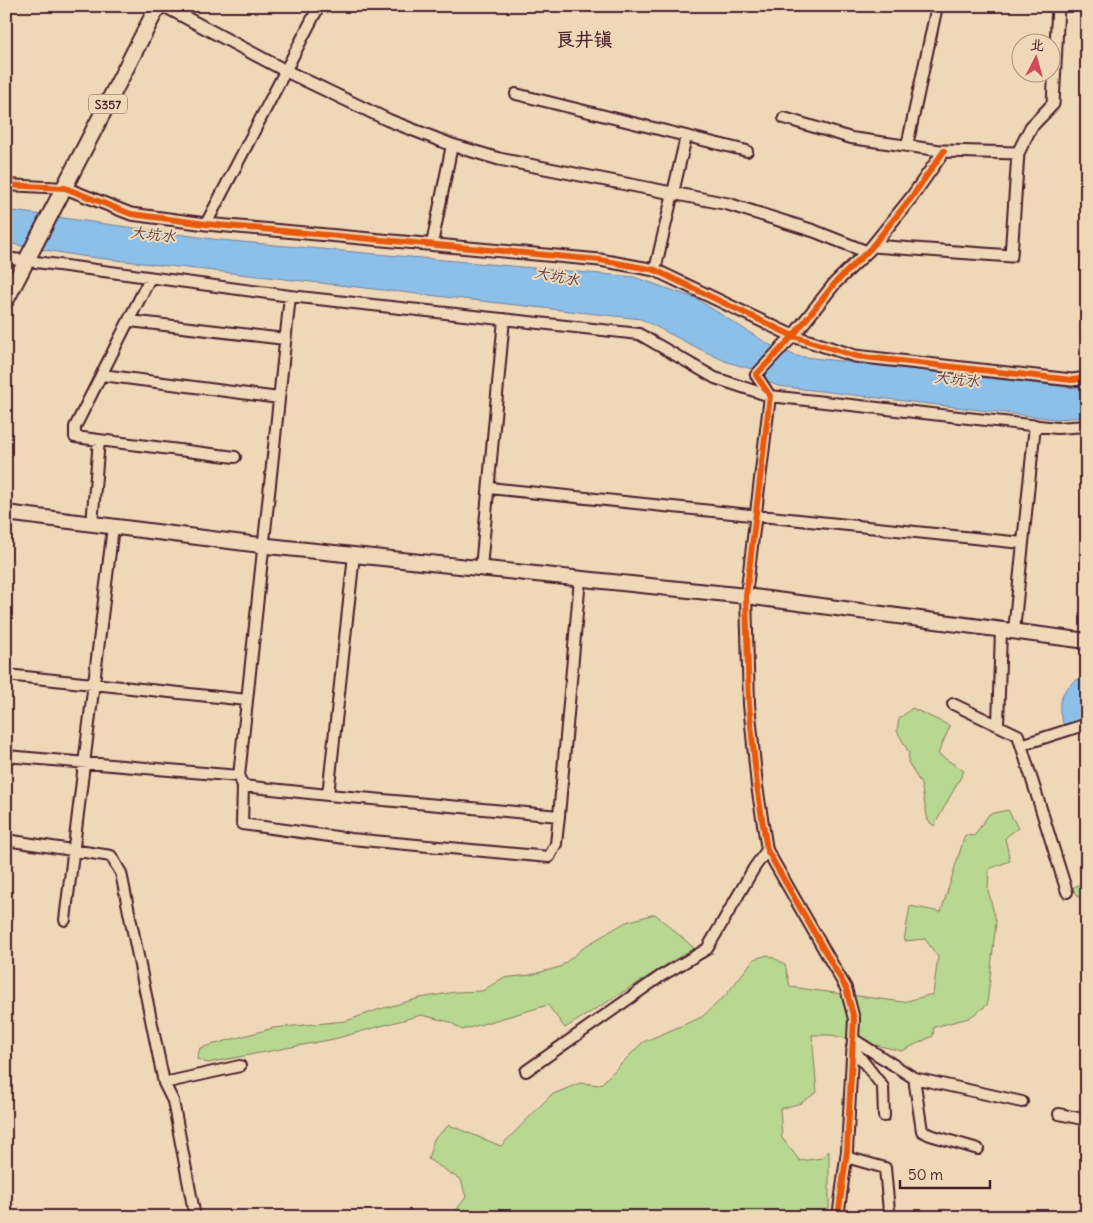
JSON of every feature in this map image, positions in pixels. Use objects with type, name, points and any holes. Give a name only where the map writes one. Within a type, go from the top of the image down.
[{"type":"main road","name":"S357","points":[[6,300],[158,6]]},
{"type":"main road","points":[[6,514],[263,545],[746,596],[1087,641]]},
{"type":"street","points":[[164,6],[286,71],[388,120],[452,145],[499,159],[728,204],[870,249],[1011,256],[1018,153],[1031,127],[1053,104],[1058,6]]},
{"type":"street","points":[[206,224],[319,6]]},
{"type":"street","points":[[908,146],[937,6]]},
{"type":"street","points":[[516,94],[747,151]]},
{"type":"street","points":[[784,118],[851,138],[944,151],[1018,153]]},
{"type":"street","points":[[655,270],[686,137]]},
{"type":"street","points":[[432,244],[452,145]]},
{"type":"street","points":[[838,1217],[846,1157],[854,1019],[846,988],[767,850],[757,786],[749,704],[746,596],[770,396],[756,375],[793,336],[835,283],[870,249],[911,198],[944,151]]},
{"type":"street","points":[[6,185],[62,194],[132,214],[206,224],[600,260],[655,270],[793,336],[855,356],[1072,380],[1087,378]]},
{"type":"street","points":[[6,258],[30,256],[150,278],[290,296],[639,334],[715,378],[770,396],[1057,428],[1087,426]]},
{"type":"street","points":[[150,278],[75,427],[75,437],[235,457]]},
{"type":"street","points":[[290,296],[239,776],[243,786],[242,824],[351,839],[549,857],[556,844],[580,579]]},
{"type":"street","points":[[481,568],[504,319]]},
{"type":"street","points":[[130,320],[285,339]]},
{"type":"street","points":[[102,375],[279,398]]},
{"type":"street","points":[[998,725],[1007,631],[1022,542],[1035,425]]},
{"type":"street","points":[[92,524],[99,440]]},
{"type":"street","points":[[489,488],[1022,542]]},
{"type":"street","points":[[65,920],[113,527]]},
{"type":"street","points":[[328,795],[354,555]]},
{"type":"street","points":[[6,675],[247,700]]},
{"type":"street","points":[[953,704],[1018,735],[1067,892]]},
{"type":"street","points":[[1021,745],[1087,724]]},
{"type":"street","points":[[6,756],[239,776]]},
{"type":"street","points":[[243,786],[559,816]]},
{"type":"street","points":[[6,840],[111,856],[121,873],[164,1083],[173,1101],[195,1217]]},
{"type":"street","points":[[526,1071],[660,976],[707,949],[754,868],[767,850]]},
{"type":"street","points":[[852,1043],[914,1078],[1022,1102]]},
{"type":"street","points":[[852,1043],[883,1087],[884,1116]]},
{"type":"street","points":[[164,1083],[240,1066]]},
{"type":"street","points":[[914,1078],[922,1130],[930,1135],[978,1149]]},
{"type":"street","points":[[1059,1114],[1087,1120]]},
{"type":"street","points":[[846,1157],[885,1168],[889,1211],[892,1217]]},
{"type":"green space","points":[[912,708],[950,726],[938,754],[964,771],[934,826],[928,821],[921,784],[908,762],[909,753],[897,731],[899,719]]},
{"type":"green space","points":[[1008,810],[1018,828],[1005,838],[1010,861],[989,869],[988,890],[996,921],[987,1005],[969,1018],[934,1027],[933,1036],[902,1051],[831,1035],[812,1035],[817,1092],[801,1103],[780,1109],[782,1138],[800,1161],[822,1158],[829,1151],[829,1208],[825,1217],[510,1217],[498,1209],[491,1217],[451,1217],[466,1197],[461,1180],[428,1159],[434,1139],[449,1125],[501,1146],[551,1095],[580,1083],[600,1085],[643,1042],[702,1017],[726,995],[754,959],[768,955],[785,964],[790,987],[903,1002],[933,994],[938,957],[925,939],[904,941],[910,906],[941,912],[965,835],[974,836],[989,814]]},
{"type":"green space","points":[[1087,881],[1087,905],[1085,905],[1072,888]]},
{"type":"green space","points":[[655,914],[694,948],[565,1028],[548,1005],[462,1030],[450,1022],[421,1015],[334,1039],[207,1063],[197,1059],[200,1048],[273,1028],[346,1021],[420,998],[455,992],[482,991],[503,978],[530,975],[560,967],[587,945],[626,922]]},
{"type":"water","name":"大坑水","points":[[6,210],[220,240],[634,277],[695,298],[768,344],[796,356],[1066,387],[1087,386],[1087,417],[1056,419],[778,386],[766,381],[764,375],[759,372],[725,361],[641,319],[80,256],[6,243]]},
{"type":"water","points":[[1087,676],[1087,719],[1065,727],[1060,711],[1062,696],[1071,684]]},
{"type":"cycle path","points":[[838,1217],[847,1151],[854,1019],[846,988],[767,850],[757,786],[749,704],[746,596],[770,396],[756,375],[793,336],[835,283],[870,249],[911,198],[944,151]]},
{"type":"cycle path","points":[[6,185],[65,188],[131,214],[206,224],[600,260],[655,270],[793,336],[855,356],[1072,380],[1087,378]]},
{"type":"district","name":"良井镇","points":[[584,39]]}]
